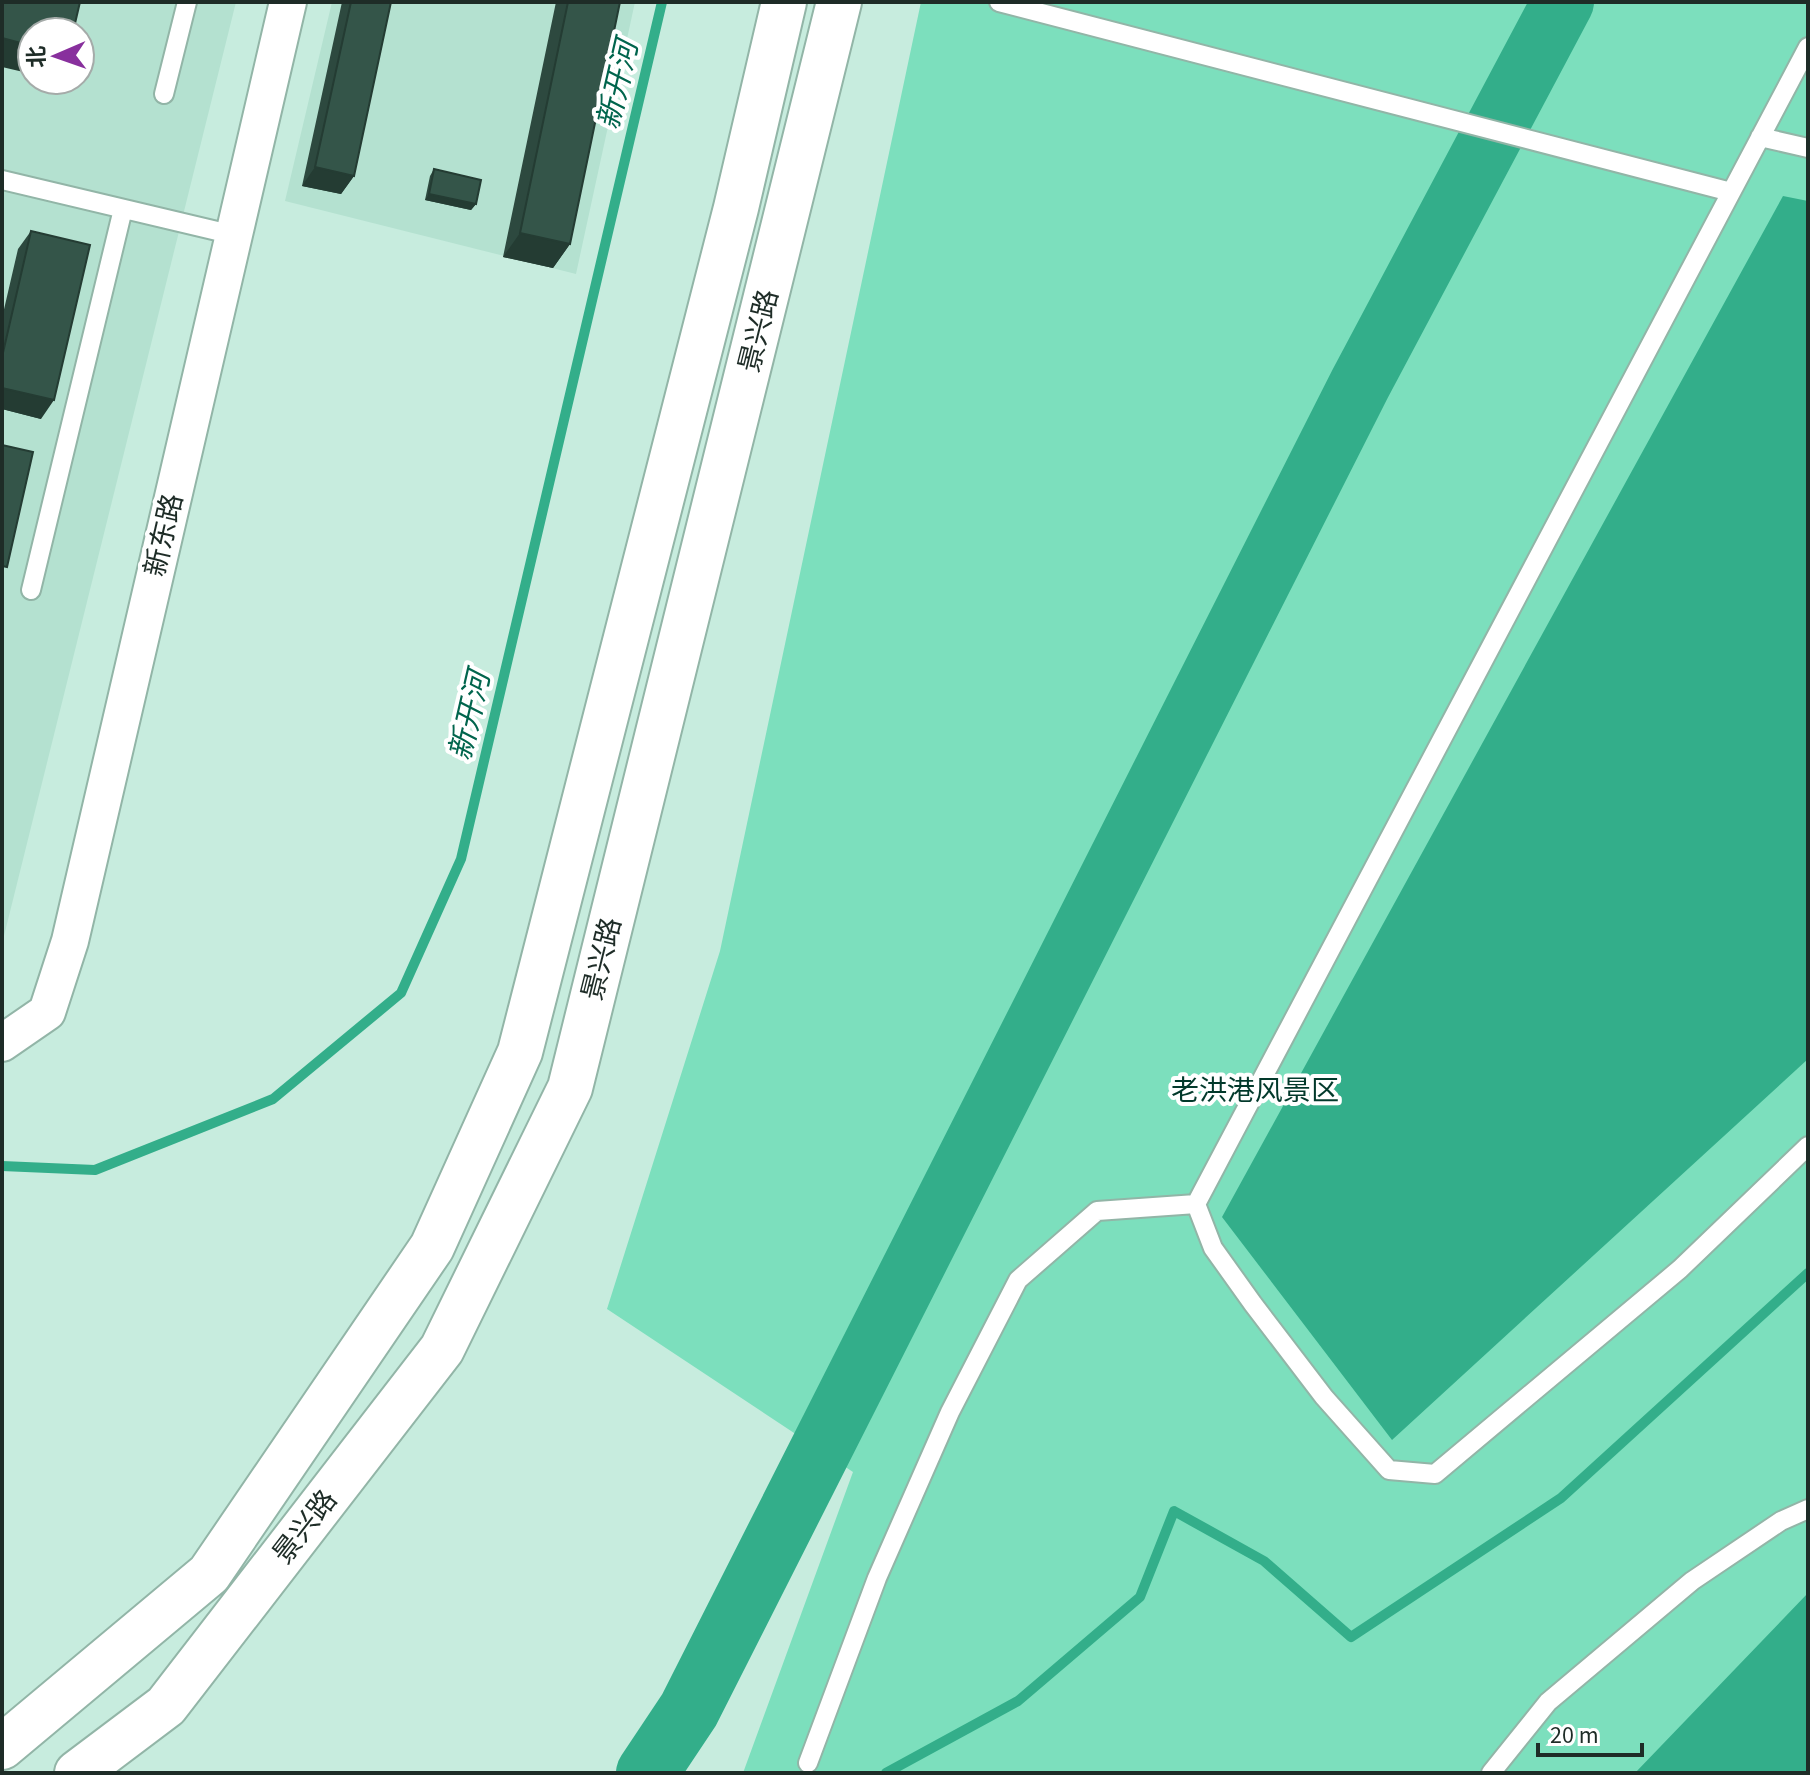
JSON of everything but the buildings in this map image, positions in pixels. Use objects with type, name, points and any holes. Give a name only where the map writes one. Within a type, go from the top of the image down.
[{"type":"main road","name":"景兴路","points":[[2,1747],[209,1574],[432,1247],[520,1052],[736,208],[784,2]]},
{"type":"main road","name":"景兴路","points":[[77,1773],[166,1706],[442,1349],[570,1088],[839,2]]},
{"type":"street","name":"新东路","points":[[2,1043],[47,1012],[70,941],[288,2]]},
{"type":"lane","points":[[164,94],[187,2]]},
{"type":"lane","points":[[999,2],[1731,192]]},
{"type":"lane","points":[[1808,47],[1196,1204],[1213,1248],[1352,1429],[1389,1470],[1435,1474],[1680,1269],[1808,1146]]},
{"type":"lane","points":[[1760,137],[1808,148]]},
{"type":"lane","points":[[2,180],[234,235]]},
{"type":"lane","points":[[31,590],[123,209]]},
{"type":"lane","points":[[808,1763],[877,1578],[950,1412],[1018,1280],[1097,1211],[1196,1204]]},
{"type":"lane","points":[[1491,1773],[1548,1702],[1692,1581],[1781,1521],[1808,1509]]},
{"type":"shaded area","points":[[2,2],[236,2],[2,944]]},
{"type":"shaded area","points":[[332,2],[635,2],[576,274],[285,201]]},
{"type":"shaded area","points":[[1783,196],[1808,201],[1808,1059],[1392,1440],[1222,1217]]},
{"type":"shaded area","points":[[1808,1593],[1808,1773],[1635,1773]]},
{"type":"green space","name":"老洪港风景区","points":[[921,2],[1808,2],[1808,1773],[743,1773],[853,1472],[607,1309],[720,951]]},
{"type":"waterway","name":"新开河","points":[[2,1166],[95,1170],[273,1099],[401,993],[461,859],[662,2]]},
{"type":"waterway","points":[[647,1773],[689,1710],[1360,384],[1563,2]]},
{"type":"waterway","points":[[886,1773],[1018,1701],[1140,1597],[1174,1511],[1264,1561],[1351,1637],[1561,1498],[1808,1273]]}]
